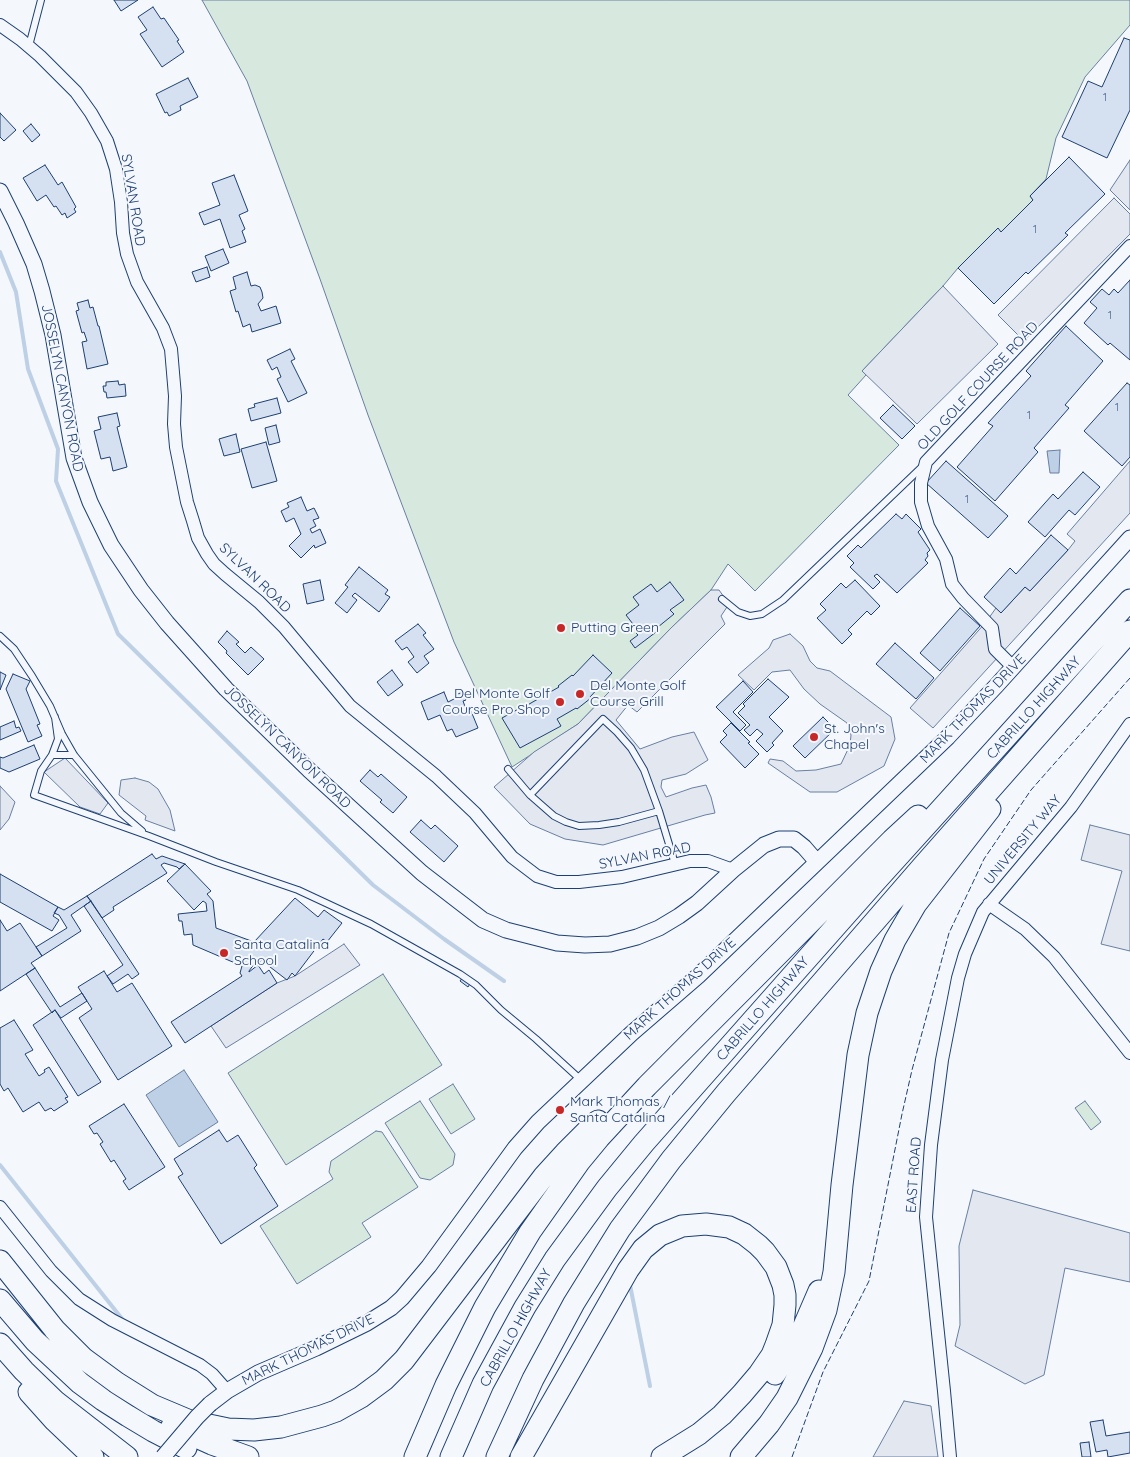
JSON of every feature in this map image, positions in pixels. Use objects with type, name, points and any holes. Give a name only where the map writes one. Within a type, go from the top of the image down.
[{"type":"highway","name":"CABRILLO HIGHWAY","points":[[451,1457],[483,1384],[510,1333],[545,1274],[596,1202],[644,1143],[914,839],[1130,600]]},
{"type":"highway","name":"CABRILLO HIGHWAY","points":[[497,1457],[533,1379],[560,1328],[604,1254],[653,1182],[726,1093],[1130,631]]},
{"type":"highway","points":[[741,1457],[769,1424],[786,1398],[807,1359],[820,1328],[829,1298],[834,1272],[842,1185],[860,1048],[867,1013],[886,959],[920,899],[977,826],[1074,694]]},
{"type":"highway","points":[[415,1457],[458,1359],[490,1299],[525,1240],[580,1161],[618,1116],[892,840],[992,754]]},
{"type":"highway","points":[[54,1329],[83,1358],[117,1383],[152,1405],[190,1421],[221,1428],[254,1430],[288,1426],[343,1408],[361,1397],[394,1371],[418,1343],[526,1199],[554,1165],[593,1124],[648,1086]]},
{"type":"highway","points":[[689,1457],[719,1435],[753,1402],[783,1362],[803,1328],[816,1299],[823,1277],[832,1242],[842,1185]]},
{"type":"highway","points":[[521,1457],[623,1278],[643,1249],[660,1235],[682,1226],[706,1224],[729,1227],[744,1234],[758,1245],[776,1267],[785,1296],[783,1325],[772,1355],[742,1394],[722,1415],[699,1434],[662,1457]]},
{"type":"highway","points":[[0,1261],[54,1329],[90,1370],[112,1388],[136,1405],[186,1433],[248,1457]]},
{"type":"highway","points":[[0,1300],[40,1346],[68,1373],[91,1391],[115,1409],[153,1431],[208,1457]]},
{"type":"highway","points":[[0,1344],[24,1371],[55,1400],[127,1457]]},
{"type":"highway","points":[[0,1357],[45,1410],[93,1457]]},
{"type":"street","name":"SYLVAN ROAD","points":[[0,24],[29,46],[76,92],[92,112],[107,141],[116,169],[127,254],[137,282],[163,328],[171,349],[175,396],[174,424],[176,447],[187,502],[198,538],[214,564],[260,602],[284,627],[350,706],[367,722],[436,776],[475,813],[512,857],[537,876],[556,882],[579,882],[622,877],[690,861],[708,861],[733,870]]},
{"type":"street","name":"JOSSELYN CANYON ROAD","points":[[0,191],[34,264],[53,335],[74,458],[90,502],[111,544],[141,590],[202,664],[321,782],[422,872],[483,920],[506,930],[556,943],[585,945],[610,944],[637,937],[659,928],[697,903],[764,845],[780,839],[794,839],[817,862]]},
{"type":"street","name":"OLD GOLF COURSE ROAD","points":[[1013,667],[995,649],[992,628],[952,584],[946,559],[928,526],[921,502],[921,483],[926,462],[1130,246]]},
{"type":"street","name":"MARK THOMAS DRIVE","points":[[163,1457],[197,1417],[210,1404],[228,1391],[258,1373],[367,1323],[391,1308],[402,1298],[425,1271],[515,1148],[550,1109],[698,976],[948,737],[1130,538]]},
{"type":"street","name":"UNIVERSITY WAY","points":[[1130,724],[1071,807],[989,904],[1025,929],[1054,956],[1130,1053]]},
{"type":"street","name":"EAST ROAD","points":[[950,1457],[926,1217],[928,1182],[942,1060],[958,978],[978,922],[989,904]]},
{"type":"street","points":[[0,1207],[50,1271],[79,1299],[118,1324],[200,1365],[212,1374],[228,1391]]},
{"type":"lane","points":[[29,46],[41,0]]},
{"type":"lane","points":[[722,600],[738,612],[750,616],[762,614],[784,600],[926,462]]},
{"type":"lane","points":[[0,636],[14,649],[25,664],[74,755],[121,814],[149,836]]},
{"type":"lane","points":[[54,717],[58,739],[52,755],[41,771],[34,795],[298,890],[391,934],[476,985],[501,1010],[581,1080]]},
{"type":"lane","points":[[530,795],[603,719],[631,748],[644,770],[675,864]]},
{"type":"lane","points":[[52,755],[74,755]]},
{"type":"lane","points":[[508,769],[530,795],[554,816],[579,826],[612,823],[659,811]]},
{"type":"shaded area","points":[[202,0],[1130,0],[1130,25],[1085,77],[1056,138],[1046,179],[1030,196],[1033,200],[1001,232],[997,229],[958,268],[862,371],[866,375],[848,395],[899,445],[755,591],[728,564],[711,590],[671,628],[578,724],[512,767],[454,642],[368,415],[247,81]]},
{"type":"shaded area","points":[[1130,160],[1130,210],[1110,190]]},
{"type":"shaded area","points":[[1114,198],[1130,214],[1130,234],[1024,341],[998,315]]},
{"type":"shaded area","points":[[943,286],[998,344],[917,424],[862,371]]},
{"type":"shaded area","points":[[1130,461],[1130,513],[933,728],[910,708],[986,622],[996,608],[1001,613],[1025,587],[1030,591],[1068,550],[1075,541],[1067,534]]},
{"type":"shaded area","points":[[711,590],[719,590],[729,604],[721,616],[725,624],[637,712],[628,705],[616,720],[640,749],[672,737],[694,732],[708,760],[686,774],[662,780],[661,787],[666,797],[706,785],[715,813],[603,845],[565,839],[530,824],[494,787],[534,752],[578,724],[671,628]]},
{"type":"shaded area","points":[[790,634],[803,646],[810,661],[817,668],[830,671],[891,717],[895,739],[884,766],[837,792],[810,792],[768,763],[770,759],[783,761],[796,771],[816,770],[841,764],[850,745],[851,735],[847,723],[820,704],[804,689],[790,670],[772,672],[754,690],[738,675],[769,648],[773,640]]},
{"type":"shaded area","points":[[65,758],[108,803],[100,814],[80,807],[44,772]]},
{"type":"shaded area","points":[[135,778],[149,782],[158,789],[170,810],[175,831],[145,820],[146,816],[119,795],[121,780]]},
{"type":"shaded area","points":[[0,786],[15,802],[9,819],[0,830]]},
{"type":"shaded area","points":[[1090,825],[1130,835],[1130,951],[1101,944],[1122,871],[1081,860]]},
{"type":"shaded area","points":[[344,944],[360,965],[226,1048],[211,1026],[277,983],[295,976]]},
{"type":"shaded area","points":[[383,974],[442,1065],[286,1165],[228,1073]]},
{"type":"shaded area","points":[[453,1084],[475,1119],[451,1134],[429,1099]]},
{"type":"shaded area","points":[[420,1101],[455,1154],[453,1165],[430,1180],[420,1178],[385,1123]]},
{"type":"shaded area","points":[[1085,1101],[1101,1122],[1091,1130],[1075,1108]]},
{"type":"shaded area","points":[[376,1131],[382,1132],[418,1187],[362,1223],[371,1237],[297,1284],[260,1226],[333,1179],[329,1172],[331,1161]]},
{"type":"shaded area","points":[[973,1190],[1130,1233],[1130,1282],[1065,1268],[1044,1375],[1025,1384],[955,1346],[960,1325],[959,1246]]},
{"type":"shaded area","points":[[904,1401],[931,1406],[938,1457],[873,1457]]},
{"type":"water","points":[[1060,450],[1059,473],[1050,473],[1047,451]]},
{"type":"water","points":[[184,1070],[218,1122],[179,1147],[146,1095]]},
{"type":"building","points":[[114,0],[138,0],[121,11]]},
{"type":"building","points":[[153,7],[161,19],[164,18],[179,40],[177,41],[184,52],[162,67],[140,34],[147,30],[138,17]]},
{"type":"building","points":[[1124,38],[1130,40],[1130,110],[1107,158],[1062,137],[1088,81],[1102,87]]},
{"type":"building","points":[[188,78],[198,97],[180,106],[181,110],[169,116],[167,112],[165,113],[156,94]]},
{"type":"building","points":[[0,113],[16,130],[4,141],[0,137]]},
{"type":"building","points":[[31,124],[40,135],[32,142],[23,131]]},
{"type":"building","points":[[1069,157],[1105,194],[1065,233],[1068,235],[1028,274],[1026,272],[994,304],[958,268],[998,228],[1001,232],[1033,200],[1030,196]]},
{"type":"building","points":[[45,165],[58,185],[62,182],[76,207],[74,209],[76,212],[67,218],[65,213],[62,215],[56,206],[54,207],[46,195],[37,201],[23,178]]},
{"type":"building","points":[[234,175],[248,211],[239,215],[245,229],[242,231],[246,242],[230,248],[220,219],[204,225],[199,213],[220,205],[212,183]]},
{"type":"building","points":[[223,249],[229,263],[211,271],[205,256]]},
{"type":"building","points":[[207,267],[210,277],[196,282],[192,272]]},
{"type":"building","points":[[247,272],[251,286],[260,287],[262,292],[263,298],[258,304],[261,311],[276,306],[281,323],[252,332],[250,324],[243,327],[230,291],[236,289],[233,277]]},
{"type":"building","points":[[1130,280],[1130,360],[1110,343],[1108,345],[1084,323],[1097,308],[1090,302],[1102,289],[1109,295],[1114,289],[1118,293]]},
{"type":"building","points":[[88,300],[90,308],[93,307],[99,326],[108,364],[87,369],[82,342],[87,341],[84,332],[82,333],[76,311],[79,310],[77,303]]},
{"type":"building","points":[[1066,326],[1103,361],[1065,405],[1069,408],[1034,448],[1038,452],[995,501],[957,467],[993,426],[988,423],[1031,376],[1026,371]]},
{"type":"building","points":[[290,349],[295,359],[291,361],[307,393],[288,402],[277,379],[281,377],[277,367],[272,370],[267,360]]},
{"type":"building","points":[[118,381],[119,385],[125,384],[126,396],[107,398],[103,386],[106,386],[106,382]]},
{"type":"building","points":[[1127,383],[1130,385],[1130,457],[1122,466],[1084,431]]},
{"type":"building","points":[[277,398],[281,413],[251,421],[248,409],[255,407],[254,404]]},
{"type":"building","points":[[893,405],[915,426],[902,439],[880,418]]},
{"type":"building","points":[[117,413],[120,426],[117,427],[127,467],[113,471],[110,457],[101,459],[94,431],[101,429],[98,417]]},
{"type":"building","points":[[276,425],[280,442],[269,445],[265,428]]},
{"type":"building","points":[[236,434],[240,452],[224,456],[219,439]]},
{"type":"building","points":[[266,442],[277,481],[252,488],[241,449]]},
{"type":"building","points":[[946,461],[1008,516],[988,538],[926,483]]},
{"type":"building","points":[[1083,472],[1100,487],[1075,515],[1069,510],[1045,537],[1028,522],[1053,494],[1058,499]]},
{"type":"building","points":[[301,497],[307,511],[314,508],[319,518],[313,520],[316,526],[310,529],[312,533],[320,529],[326,543],[315,548],[314,545],[301,558],[289,546],[301,534],[294,518],[286,522],[281,511],[289,507],[287,503]]},
{"type":"building","points":[[896,514],[902,519],[906,514],[921,529],[918,532],[930,550],[925,560],[928,563],[897,593],[877,574],[874,576],[880,582],[873,589],[850,567],[854,563],[847,556],[858,545],[861,548]]},
{"type":"building","points":[[1051,535],[1068,550],[1030,591],[1025,587],[1001,613],[984,597],[1010,568],[1016,574]]},
{"type":"building","points":[[359,567],[388,590],[385,594],[390,597],[379,612],[355,593],[352,596],[357,600],[347,613],[335,603],[348,587],[345,585]]},
{"type":"building","points":[[320,580],[324,600],[307,604],[303,584]]},
{"type":"building","points":[[855,580],[880,606],[871,615],[867,611],[848,630],[852,634],[842,644],[817,618],[826,610],[820,604],[841,583],[846,588]]},
{"type":"building","points":[[670,582],[684,600],[670,610],[674,614],[658,627],[660,629],[635,648],[630,641],[644,627],[641,624],[636,628],[626,615],[639,605],[633,597],[651,584],[657,592]]},
{"type":"building","points":[[960,608],[980,626],[940,671],[920,653]]},
{"type":"building","points":[[418,624],[426,633],[423,635],[434,649],[424,656],[429,663],[417,673],[408,662],[414,657],[407,647],[402,650],[395,641]]},
{"type":"building","points":[[227,631],[239,642],[236,644],[245,653],[251,647],[264,659],[248,675],[218,642]]},
{"type":"building","points":[[895,643],[934,678],[916,699],[876,664]]},
{"type":"building","name":"Del Monte Golf Course Pro Shop","points":[[593,655],[612,673],[591,698],[577,709],[557,719],[561,726],[520,748],[502,718],[559,687],[573,676]]},
{"type":"building","points":[[392,670],[403,685],[388,696],[377,682]]},
{"type":"building","points":[[0,672],[6,675],[0,690]]},
{"type":"building","points":[[13,674],[30,681],[26,689],[40,724],[37,725],[42,736],[28,742],[6,689]]},
{"type":"building","points":[[768,679],[789,697],[769,717],[783,731],[767,752],[756,741],[763,734],[757,729],[750,736],[744,730],[750,725],[738,713],[745,706],[743,704]]},
{"type":"building","points":[[743,681],[753,692],[733,712],[746,725],[740,731],[716,707]]},
{"type":"building","points":[[444,692],[448,702],[456,698],[455,695],[463,692],[466,700],[463,701],[467,712],[471,711],[478,728],[456,737],[452,729],[447,731],[440,715],[428,720],[421,702]]},
{"type":"building","name":"St. John's Chapel","points":[[823,717],[835,729],[805,758],[793,746]]},
{"type":"building","points":[[14,721],[16,728],[19,727],[21,731],[0,740],[0,727]]},
{"type":"building","points":[[731,723],[759,754],[745,768],[720,742],[727,735],[723,731]]},
{"type":"building","points":[[34,745],[40,759],[9,772],[0,768],[0,757],[3,758]]},
{"type":"building","points":[[370,770],[378,777],[381,774],[407,797],[393,813],[380,802],[382,800],[360,781]]},
{"type":"building","points":[[421,820],[431,829],[435,825],[458,846],[444,862],[410,832]]},
{"type":"building","points":[[152,854],[156,859],[162,856],[185,864],[179,869],[164,863],[161,865],[167,873],[113,907],[114,910],[102,918],[87,896]]},
{"type":"building","points":[[185,864],[211,891],[207,894],[213,901],[216,928],[254,942],[295,898],[318,917],[324,910],[342,923],[327,942],[323,939],[295,976],[292,973],[287,980],[261,960],[260,962],[257,960],[249,972],[258,965],[264,974],[269,970],[277,983],[185,1043],[171,1022],[242,976],[240,973],[242,966],[193,945],[192,934],[184,935],[182,921],[179,921],[178,914],[207,911],[206,903],[203,901],[194,910],[167,881]]},
{"type":"building","points":[[0,874],[58,907],[53,916],[59,920],[52,931],[0,902]]},
{"type":"building","points":[[87,896],[91,901],[71,915],[81,931],[42,956],[36,947],[67,928],[59,915],[54,913],[58,907],[64,910]]},
{"type":"building","points":[[91,901],[139,974],[132,979],[128,974],[113,984],[107,976],[123,965],[84,906]]},
{"type":"building","points":[[0,920],[7,931],[20,923],[42,956],[31,963],[35,968],[0,991]]},
{"type":"building","points":[[35,968],[60,1007],[82,993],[87,1001],[61,1018],[55,1010],[52,1013],[26,974]]},
{"type":"building","points":[[104,971],[117,992],[132,983],[172,1046],[118,1080],[79,1018],[92,1009],[78,987]]},
{"type":"building","points":[[463,977],[471,982],[468,987],[460,981]]},
{"type":"building","points":[[55,1010],[101,1082],[78,1096],[33,1025]]},
{"type":"building","points":[[14,1020],[33,1050],[25,1054],[39,1076],[49,1067],[68,1097],[65,1098],[68,1102],[54,1111],[51,1108],[45,1111],[39,1102],[23,1112],[8,1088],[4,1091],[0,1084],[0,1028]]},
{"type":"building","points":[[124,1104],[165,1167],[129,1190],[123,1181],[126,1179],[114,1160],[111,1162],[100,1144],[103,1142],[97,1133],[94,1134],[89,1126]]},
{"type":"building","points":[[219,1130],[227,1142],[238,1135],[257,1165],[254,1168],[278,1206],[221,1244],[178,1177],[183,1174],[174,1159]]},
{"type":"building","points":[[1103,1420],[1106,1436],[1130,1432],[1130,1453],[1108,1457],[1107,1450],[1096,1452],[1090,1422]]},
{"type":"building","points":[[1089,1442],[1091,1457],[1082,1457],[1080,1443]]},
{"type":"waterway","points":[[0,252],[16,292],[28,369],[58,449],[56,481],[118,634],[373,885],[444,939],[504,981]]},
{"type":"waterway","points":[[0,1165],[123,1320]]},
{"type":"waterway","points":[[630,1285],[650,1386]]},
{"type":"fence","points":[[792,1457],[823,1372],[869,1281],[912,1070],[949,933],[984,859],[1031,790],[1130,678]]},
{"type":"place","name":"Putting Green","points":[[561,628]]},
{"type":"place","name":"Del Monte Golf Course Grill","points":[[580,694]]},
{"type":"place","name":"Del Monte Golf Course Pro Shop","points":[[560,702]]},
{"type":"place","name":"St. John's Chapel","points":[[814,737]]},
{"type":"place","name":"Santa Catalina School","points":[[224,953]]},
{"type":"place","name":"Mark Thomas / Santa Catalina","points":[[560,1110]]}]
